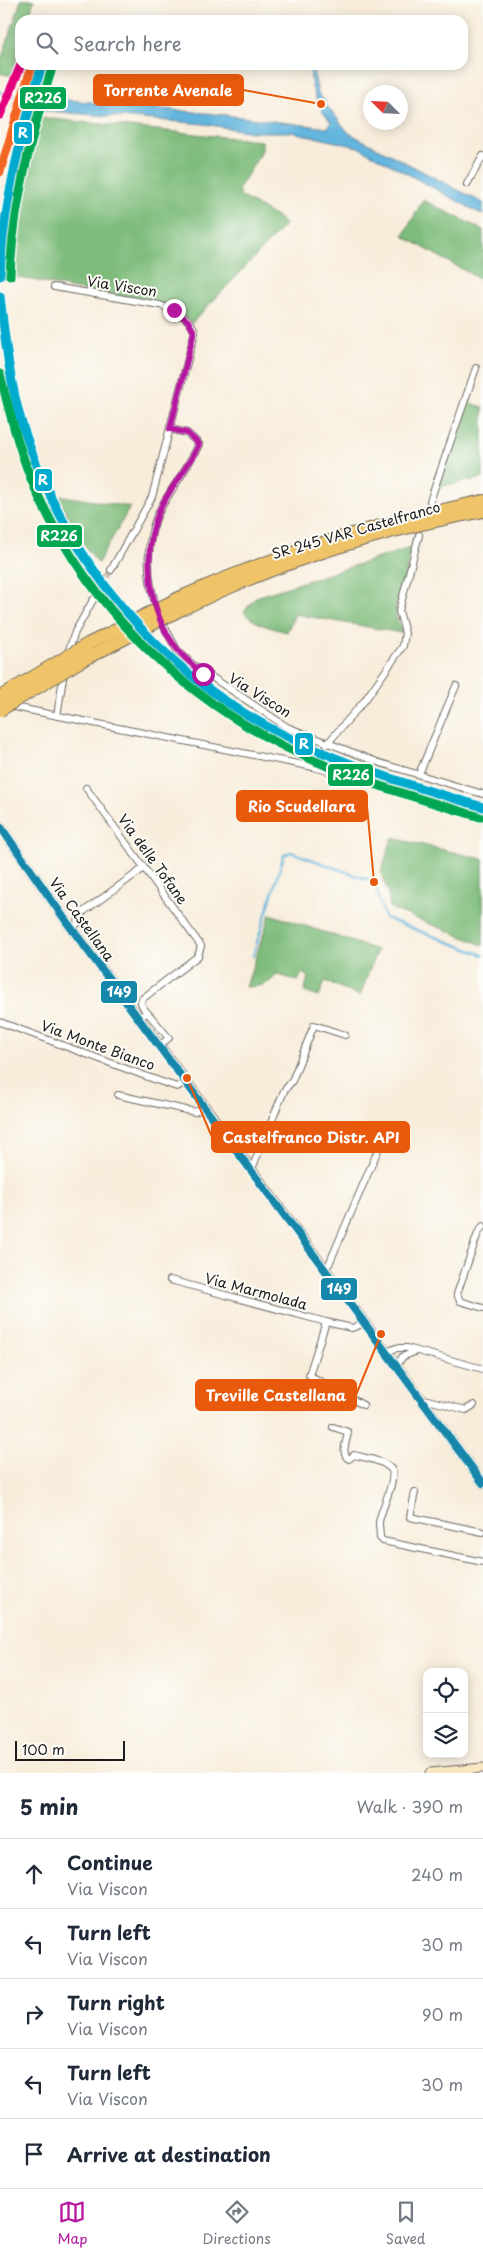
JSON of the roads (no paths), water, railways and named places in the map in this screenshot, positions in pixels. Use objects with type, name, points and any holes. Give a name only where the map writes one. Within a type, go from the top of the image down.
[{"type":"highway","name":"SR 245 VAR Castelfranco","points":[[0,710],[225,578],[315,544],[417,516],[483,501]]},
{"type":"highway","name":"SR 245 VAR Castelfranco","points":[[0,697],[88,644],[180,603],[235,585],[316,554],[429,523],[483,511]]},
{"type":"street","points":[[467,184],[483,156]]},
{"type":"street","name":"Via Viscon","points":[[54,287],[160,305],[174,310],[194,327],[152,497],[110,570]]},
{"type":"street","points":[[430,501],[476,368]]},
{"type":"street","name":"Via Viscon","points":[[170,429],[187,433],[199,444],[190,463],[161,508],[155,522],[147,565],[154,600],[166,630],[177,650],[203,674],[288,727],[327,744],[377,762],[483,794]]},
{"type":"street","points":[[327,744],[365,700],[403,646],[405,633],[399,611],[419,535]]},
{"type":"street","points":[[57,716],[68,649],[93,600]]},
{"type":"street","points":[[419,774],[456,686]]},
{"type":"street","points":[[0,704],[332,772],[402,794]]},
{"type":"street","name":"Via delle Tofane","points":[[86,788],[200,943],[202,949],[198,956],[142,999],[141,1003],[146,1011]]},
{"type":"street","name":"Via Castellana","points":[[1,829],[158,1047],[205,1107],[483,1483]]},
{"type":"street","points":[[71,928],[76,924],[83,912],[144,868]]},
{"type":"street","points":[[138,1019],[146,1011],[169,1038],[158,1047]]},
{"type":"street","name":"Via Monte Bianco","points":[[0,1022],[177,1087],[186,1082]]},
{"type":"street","points":[[251,1171],[284,1091],[292,1081],[314,1025],[344,1035]]},
{"type":"street","points":[[118,1095],[195,1112],[205,1107]]},
{"type":"street","points":[[324,1268],[329,1264],[378,1150]]},
{"type":"street","points":[[483,1226],[478,1233],[457,1294],[460,1302],[483,1308]]},
{"type":"street","name":"Via Marmolada","points":[[170,1280],[352,1328],[365,1323]]},
{"type":"street","points":[[326,1322],[309,1375],[363,1404]]},
{"type":"street","points":[[387,1352],[403,1348],[483,1370]]},
{"type":"street","points":[[398,1367],[402,1357],[415,1352]]},
{"type":"street","points":[[420,1398],[466,1410],[474,1405]]},
{"type":"street","points":[[333,1427],[348,1432],[344,1453],[346,1457],[350,1459],[354,1455],[382,1463],[392,1469],[391,1484],[379,1521],[380,1538],[382,1541],[483,1562]]},
{"type":"street","points":[[415,1492],[410,1517],[483,1532]]},
{"type":"street","points":[[430,1773],[483,1769]]},
{"type":"water","points":[[310,70],[313,70],[318,93],[326,103],[319,106],[312,87]]},
{"type":"water","points":[[37,97],[225,115],[328,128],[331,122],[321,110],[327,106],[349,133],[483,203],[483,215],[358,147],[292,132],[252,132],[204,124],[34,110]]},
{"type":"waterway","points":[[0,92],[40,103]]},
{"type":"waterway","points":[[253,956],[284,855],[291,852],[374,882],[385,918],[483,955]]},
{"type":"tunnel","points":[[93,600],[111,570]]},
{"type":"place","name":"Torrente Avenale","points":[[321,104]]},
{"type":"place","name":"Rio Scudellara","points":[[374,882]]},
{"type":"place","name":"Castelfranco Distr. API","points":[[187,1078]]},
{"type":"place","name":"Treville Castellana","points":[[381,1334]]}]
